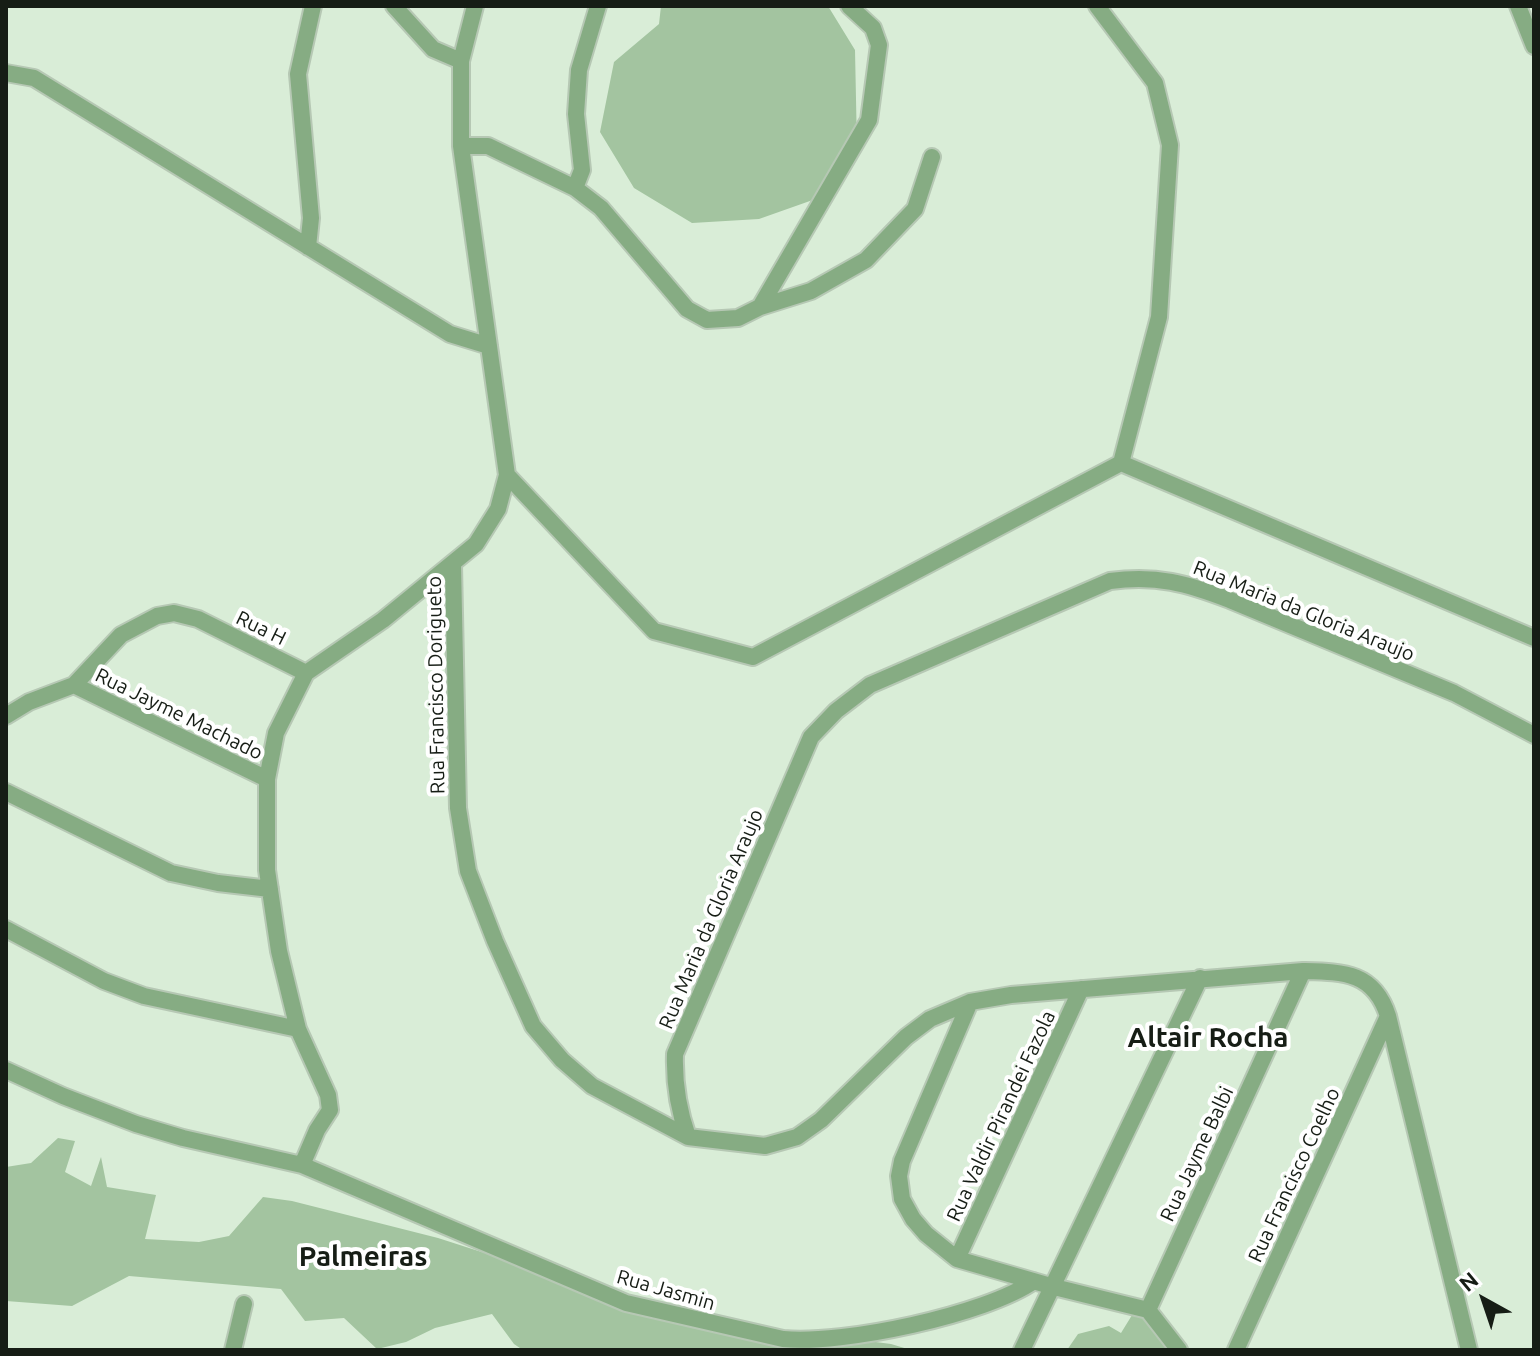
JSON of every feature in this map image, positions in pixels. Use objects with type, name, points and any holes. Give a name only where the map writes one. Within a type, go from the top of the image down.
[{"type":"street","points":[[308,247],[311,218],[298,74],[313,6]]},
{"type":"street","points":[[394,6],[433,49],[461,61]]},
{"type":"street","name":"Rua Francisco Dorigueto","points":[[475,6],[461,61],[461,146],[507,475],[498,509],[476,544],[453,565],[458,808],[468,871],[533,1026],[562,1060],[592,1086],[688,1137]]},
{"type":"street","points":[[575,188],[582,170],[576,114],[579,70],[598,6]]},
{"type":"street","points":[[760,307],[869,120],[879,45],[873,28],[849,6]]},
{"type":"street","points":[[507,475],[654,631],[753,657],[1121,463],[1159,317],[1170,145],[1155,83],[1097,6]]},
{"type":"street","points":[[1518,6],[1534,46]]},
{"type":"street","points":[[6,73],[34,78],[450,334],[489,346]]},
{"type":"street","points":[[461,146],[488,146],[575,188],[601,208],[687,309],[707,320],[738,318],[760,307],[811,291],[866,260],[915,209],[932,157]]},
{"type":"street","points":[[1121,463],[1534,638]]},
{"type":"street","points":[[302,1165],[317,1130],[330,1110],[328,1095],[298,1029],[279,951],[267,870],[267,779],[276,733],[306,673],[383,620],[453,565]]},
{"type":"street","name":"Rua Maria da Gloria Araujo","points":[[688,1137],[679,1113],[674,1083],[675,1054],[811,737],[836,711],[870,685],[1110,581],[1138,577],[1193,586],[1230,600],[1454,693],[1534,735]]},
{"type":"street","name":"Rua H","points":[[74,685],[121,635],[157,616],[174,613],[198,619],[306,673]]},
{"type":"street","points":[[6,716],[29,702],[74,685]]},
{"type":"street","name":"Rua Jayme Machado","points":[[74,685],[267,779]]},
{"type":"street","points":[[6,698],[29,702]]},
{"type":"street","points":[[6,792],[171,873],[270,889]]},
{"type":"street","points":[[6,929],[104,981],[144,996],[298,1029]]},
{"type":"street","points":[[688,1137],[765,1146],[797,1137],[821,1120],[906,1037],[930,1019],[970,1002],[1200,978],[1303,971],[1336,972],[1361,979],[1374,987],[1384,1002],[1469,1350]]},
{"type":"street","name":"Rua Jayme Balbi","points":[[1148,1310],[1303,971]]},
{"type":"street","points":[[1022,1350],[1200,978]]},
{"type":"street","name":"Rua Valdir Pirandei Fazola","points":[[957,1259],[1081,989]]},
{"type":"street","points":[[970,1002],[902,1161],[899,1176],[902,1199],[913,1219],[957,1259],[1148,1310],[1179,1350]]},
{"type":"street","name":"Rua Francisco Coelho","points":[[1236,1350],[1388,1016]]},
{"type":"street","name":"Rua Jasmin","points":[[6,1070],[136,1124],[302,1165],[626,1303],[783,1339],[805,1342],[842,1338],[923,1322],[1010,1295],[1034,1281]]},
{"type":"street","points":[[233,1350],[244,1304]]},
{"type":"green space","points":[[661,6],[828,6],[855,50],[857,148],[824,196],[759,219],[692,223],[634,188],[600,132],[614,62],[659,24]]},
{"type":"green space","points":[[58,1138],[75,1141],[65,1172],[91,1186],[101,1157],[107,1187],[156,1195],[145,1239],[199,1242],[229,1236],[263,1197],[292,1201],[438,1238],[684,1317],[891,1344],[911,1350],[523,1350],[514,1344],[492,1314],[435,1328],[406,1342],[377,1349],[344,1318],[305,1321],[281,1289],[129,1276],[72,1306],[6,1301],[6,1167],[31,1163]]},
{"type":"green space","points":[[1137,1307],[1179,1350],[1067,1350],[1078,1334],[1109,1326],[1121,1333]]},
{"type":"district","name":"Altair Rocha","points":[[1208,1038]]},
{"type":"district","name":"Palmeiras","points":[[363,1257]]}]
